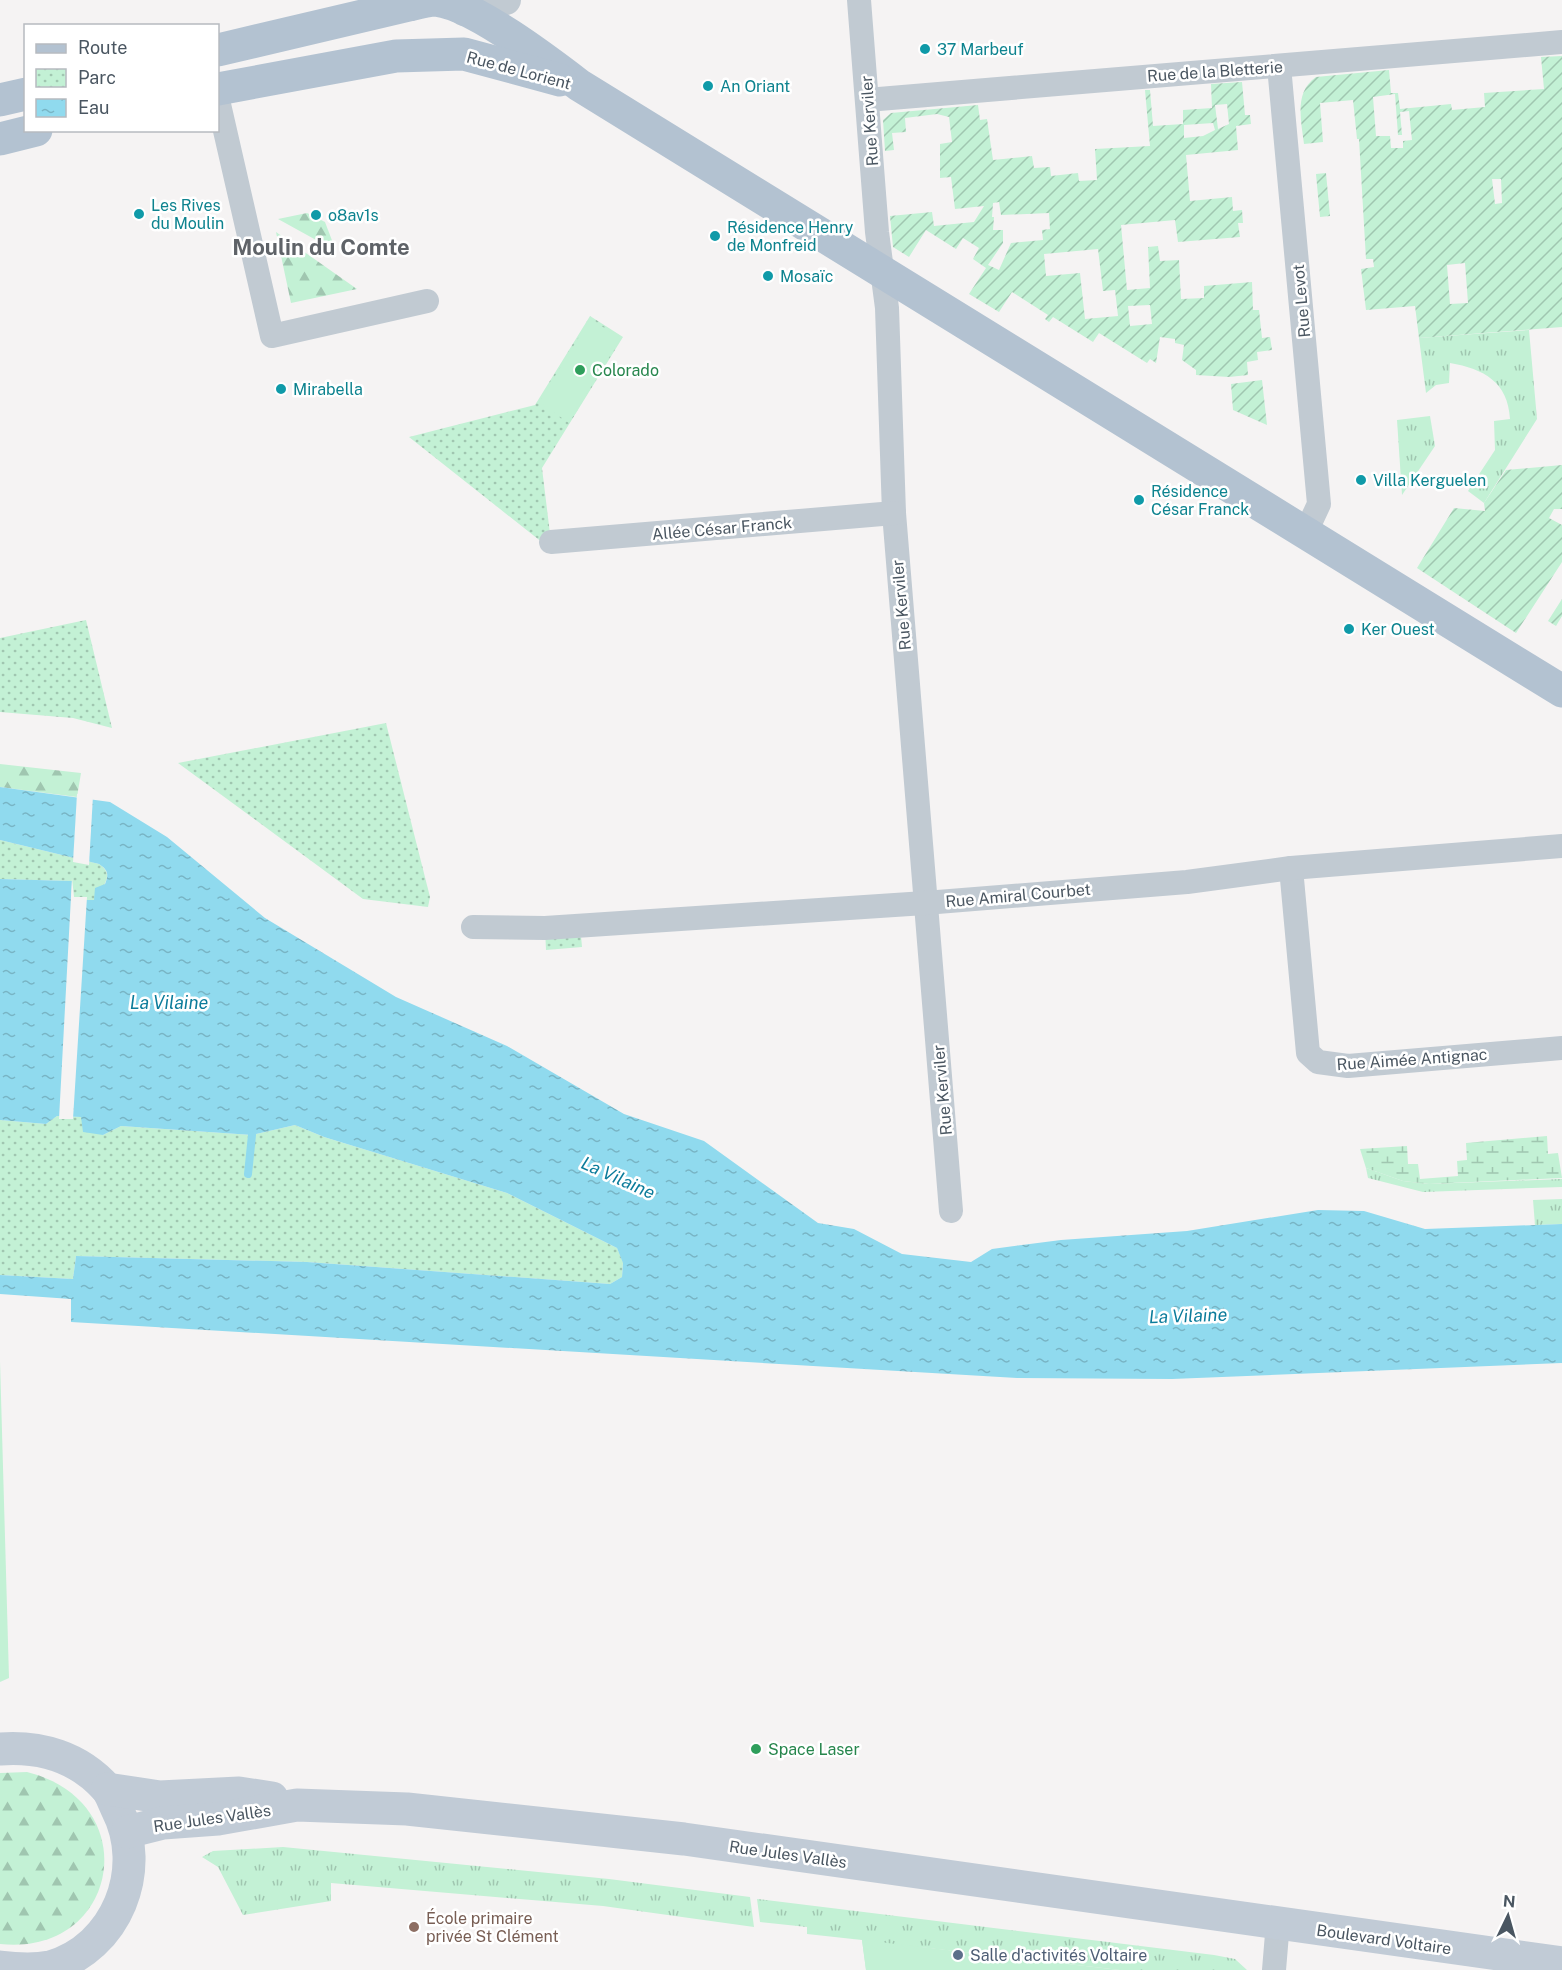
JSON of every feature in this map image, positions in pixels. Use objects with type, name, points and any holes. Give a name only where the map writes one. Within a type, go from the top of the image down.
[{"type":"main road","points":[[219,50],[428,7]]},
{"type":"main road","name":"Rue de Lorient","points":[[219,88],[299,59],[428,7],[526,45],[579,85]]},
{"type":"main road","name":"Rue de Lorient","points":[[219,88],[396,56],[464,54],[579,85]]},
{"type":"main road","points":[[579,85],[1562,691]]},
{"type":"main road","points":[[0,100],[24,94]]},
{"type":"main road","points":[[0,139],[28,132]]},
{"type":"main road","points":[[0,1749],[22,1748],[50,1752],[76,1764],[107,1789],[127,1833],[130,1855],[126,1889],[118,1911],[89,1946],[49,1967],[29,1970],[0,1967]]},
{"type":"main road","name":"Rue Jules Vallès","points":[[107,1789],[160,1797],[239,1793],[266,1796],[297,1805]]},
{"type":"main road","name":"Rue Jules Vallès","points":[[127,1833],[163,1823],[218,1819],[297,1805],[407,1809],[684,1839],[1278,1922]]},
{"type":"main road","name":"Boulevard Voltaire","points":[[1278,1922],[1562,1963]]},
{"type":"street","points":[[428,7],[506,0]]},
{"type":"street","name":"Rue Kerviler","points":[[859,0],[881,271],[887,308],[894,513],[951,1210]]},
{"type":"street","name":"Rue de la Bletterie","points":[[867,100],[1562,42]]},
{"type":"street","name":"Rue Levot","points":[[1279,66],[1319,504],[1306,532]]},
{"type":"street","points":[[219,104],[272,336],[427,301]]},
{"type":"street","name":"Allée César Franck","points":[[551,542],[894,513]]},
{"type":"street","name":"Rue Amiral Courbet","points":[[473,927],[545,928],[925,903],[1187,882],[1291,868],[1562,846]]},
{"type":"street","name":"Rue Aimée Antignac","points":[[1291,868],[1308,1053],[1318,1062],[1348,1066],[1562,1048]]},
{"type":"street","points":[[1274,1970],[1278,1922]]},
{"type":"green space","points":[[1562,56],[1562,327],[1419,338],[1415,306],[1366,310],[1361,269],[1374,267],[1373,259],[1366,259],[1359,139],[1357,139],[1353,100],[1320,103],[1323,142],[1304,144],[1301,107],[1304,90],[1316,77],[1389,70],[1391,93],[1398,93],[1400,109],[1451,104],[1452,110],[1485,107],[1484,93],[1544,89],[1541,57]],"holes":[[[1395,94],[1398,135],[1402,135],[1400,112],[1409,111],[1412,140],[1403,141],[1403,148],[1391,148],[1390,136],[1376,136],[1373,97]],[[1492,179],[1501,179],[1502,203],[1495,204]],[[1465,263],[1468,303],[1450,304],[1447,265]]]},
{"type":"green space","points":[[1242,82],[1245,115],[1250,115],[1251,124],[1236,126],[1238,150],[1186,155],[1190,201],[1232,197],[1233,211],[1242,210],[1243,223],[1238,223],[1240,237],[1178,242],[1175,220],[1121,225],[1127,290],[1150,288],[1148,247],[1158,246],[1160,261],[1179,260],[1181,299],[1204,298],[1204,286],[1252,282],[1253,310],[1259,310],[1262,338],[1270,337],[1272,350],[1257,352],[1258,360],[1247,362],[1248,375],[1229,377],[1196,375],[1196,370],[1182,360],[1184,345],[1175,343],[1175,339],[1160,337],[1156,363],[1150,359],[1147,363],[1099,333],[1093,342],[1053,317],[1049,322],[1045,319],[1048,315],[1012,292],[999,312],[969,294],[986,268],[973,259],[979,248],[963,238],[956,249],[926,230],[909,257],[893,247],[890,216],[932,212],[934,226],[974,222],[984,206],[955,209],[951,177],[940,178],[940,144],[952,142],[949,117],[937,114],[905,118],[906,132],[892,133],[894,150],[885,151],[883,120],[891,113],[978,105],[980,120],[987,119],[993,160],[1032,156],[1034,168],[1050,167],[1051,176],[1078,173],[1079,181],[1097,180],[1095,149],[1150,146],[1145,90],[1150,90],[1153,126],[1183,124],[1183,110],[1212,108],[1211,84]],"holes":[[[1227,104],[1229,124],[1218,129],[1215,105]],[[1213,123],[1215,130],[1203,136],[1184,138],[1184,125]],[[999,202],[1001,215],[1049,213],[1050,229],[1042,230],[1043,240],[1011,243],[999,270],[988,265],[1003,243],[1003,230],[993,230],[993,203]],[[1098,249],[1103,291],[1115,290],[1118,316],[1085,319],[1080,273],[1046,276],[1044,254]],[[1150,305],[1152,324],[1130,326],[1128,306]]]},
{"type":"green space","points":[[1326,173],[1330,216],[1320,217],[1316,174]]},
{"type":"green space","points":[[307,213],[325,222],[336,251],[278,219]]},
{"type":"green space","points":[[276,232],[357,289],[291,303]]},
{"type":"green space","points":[[590,316],[623,337],[542,468],[551,542],[543,543],[409,437],[535,405]]},
{"type":"green space","name":"Colorado","points":[[590,319],[621,338],[569,423],[539,402]]},
{"type":"green space","points":[[1529,330],[1537,419],[1484,503],[1468,491],[1495,450],[1494,421],[1510,419],[1505,395],[1492,379],[1473,369],[1450,363],[1449,383],[1436,385],[1426,393],[1419,338]]},
{"type":"green space","points":[[1262,380],[1267,425],[1233,410],[1231,384]]},
{"type":"green space","points":[[1430,416],[1435,446],[1402,495],[1397,420]]},
{"type":"green space","points":[[1562,465],[1562,509],[1554,509],[1549,518],[1562,525],[1562,562],[1516,633],[1417,568],[1454,508],[1485,511],[1484,503],[1506,470]]},
{"type":"green space","points":[[1562,599],[1562,616],[1556,626],[1548,621]]},
{"type":"green space","points":[[86,620],[112,728],[73,718],[0,712],[0,638]]},
{"type":"green space","points":[[386,723],[430,897],[428,907],[363,899],[178,763]]},
{"type":"green space","points":[[0,764],[81,773],[77,797],[0,787]]},
{"type":"green space","points":[[0,840],[99,864],[107,872],[104,886],[94,900],[71,900],[71,881],[0,879]]},
{"type":"green space","points":[[580,925],[582,947],[546,950],[545,928]]},
{"type":"green space","points":[[57,1116],[82,1117],[103,1135],[121,1126],[252,1135],[295,1125],[324,1137],[507,1193],[617,1248],[623,1262],[622,1277],[610,1284],[307,1262],[76,1256],[73,1279],[0,1275],[0,1120],[46,1124]]},
{"type":"green space","points":[[1547,1136],[1548,1154],[1558,1153],[1562,1178],[1429,1184],[1403,1181],[1366,1168],[1360,1149],[1407,1146],[1408,1164],[1418,1164],[1420,1179],[1458,1176],[1457,1161],[1467,1160],[1466,1143]]},
{"type":"green space","points":[[1366,1168],[1403,1181],[1429,1184],[1562,1179],[1562,1187],[1423,1192],[1368,1178]]},
{"type":"green space","points":[[1562,1199],[1562,1224],[1535,1225],[1533,1200]]},
{"type":"green space","points":[[0,1361],[9,1678],[0,1682]]},
{"type":"green space","points":[[27,1772],[65,1789],[90,1813],[103,1843],[103,1874],[92,1903],[71,1927],[40,1942],[0,1944],[0,1773]]},
{"type":"green space","points":[[283,1847],[609,1879],[750,1897],[754,1927],[603,1906],[331,1883],[331,1901],[243,1915],[218,1867],[202,1857],[213,1851]]},
{"type":"green space","points":[[757,1899],[1214,1955],[1235,1959],[1247,1970],[1120,1970],[919,1947],[866,1970],[862,1940],[807,1934],[807,1927],[760,1922]]},
{"type":"green space","points":[[862,1940],[1120,1970],[866,1970]]},
{"type":"water","name":"La Vilaine","points":[[0,787],[110,802],[167,837],[265,918],[396,997],[507,1046],[624,1114],[704,1141],[818,1223],[854,1229],[902,1254],[971,1262],[992,1249],[1061,1240],[1187,1231],[1318,1210],[1364,1211],[1425,1229],[1562,1224],[1562,1363],[1172,1379],[1017,1378],[71,1322],[71,1299],[0,1294],[0,1275],[73,1279],[76,1256],[307,1262],[610,1284],[622,1277],[623,1263],[617,1248],[507,1193],[324,1137],[295,1125],[252,1135],[121,1126],[103,1135],[83,1132],[81,1117],[57,1116],[46,1124],[0,1120],[0,879],[72,881],[71,900],[94,900],[95,888],[105,884],[107,875],[106,870],[99,864],[0,840]]},
{"type":"pier","points":[[77,794],[93,796],[89,865],[73,862]]},
{"type":"pier","points":[[72,878],[74,897],[87,897],[73,1119],[59,1119]]},
{"type":"waterway","points":[[248,1174],[252,1135]]},
{"type":"place","name":"37 Marbeuf","points":[[925,49]]},
{"type":"place","name":"An Oriant","points":[[708,86]]},
{"type":"place","name":"Les Rives du Moulin","points":[[139,214]]},
{"type":"place","name":"o8av1s","points":[[316,215]]},
{"type":"place","name":"Résidence Henry de Monfreid","points":[[715,236]]},
{"type":"place","name":"Mosaïc","points":[[768,276]]},
{"type":"place","name":"Colorado","points":[[580,370]]},
{"type":"place","name":"Mirabella","points":[[281,389]]},
{"type":"place","name":"Villa Kerguelen","points":[[1361,480]]},
{"type":"place","name":"Résidence César Franck","points":[[1139,500]]},
{"type":"place","name":"Ker Ouest","points":[[1349,629]]},
{"type":"place","name":"Space Laser","points":[[756,1749]]},
{"type":"place","name":"École primaire privée St Clément","points":[[414,1927]]},
{"type":"place","name":"Salle d'activités Voltaire","points":[[958,1955]]},
{"type":"district","name":"Moulin du Comte","points":[[321,247]]}]
